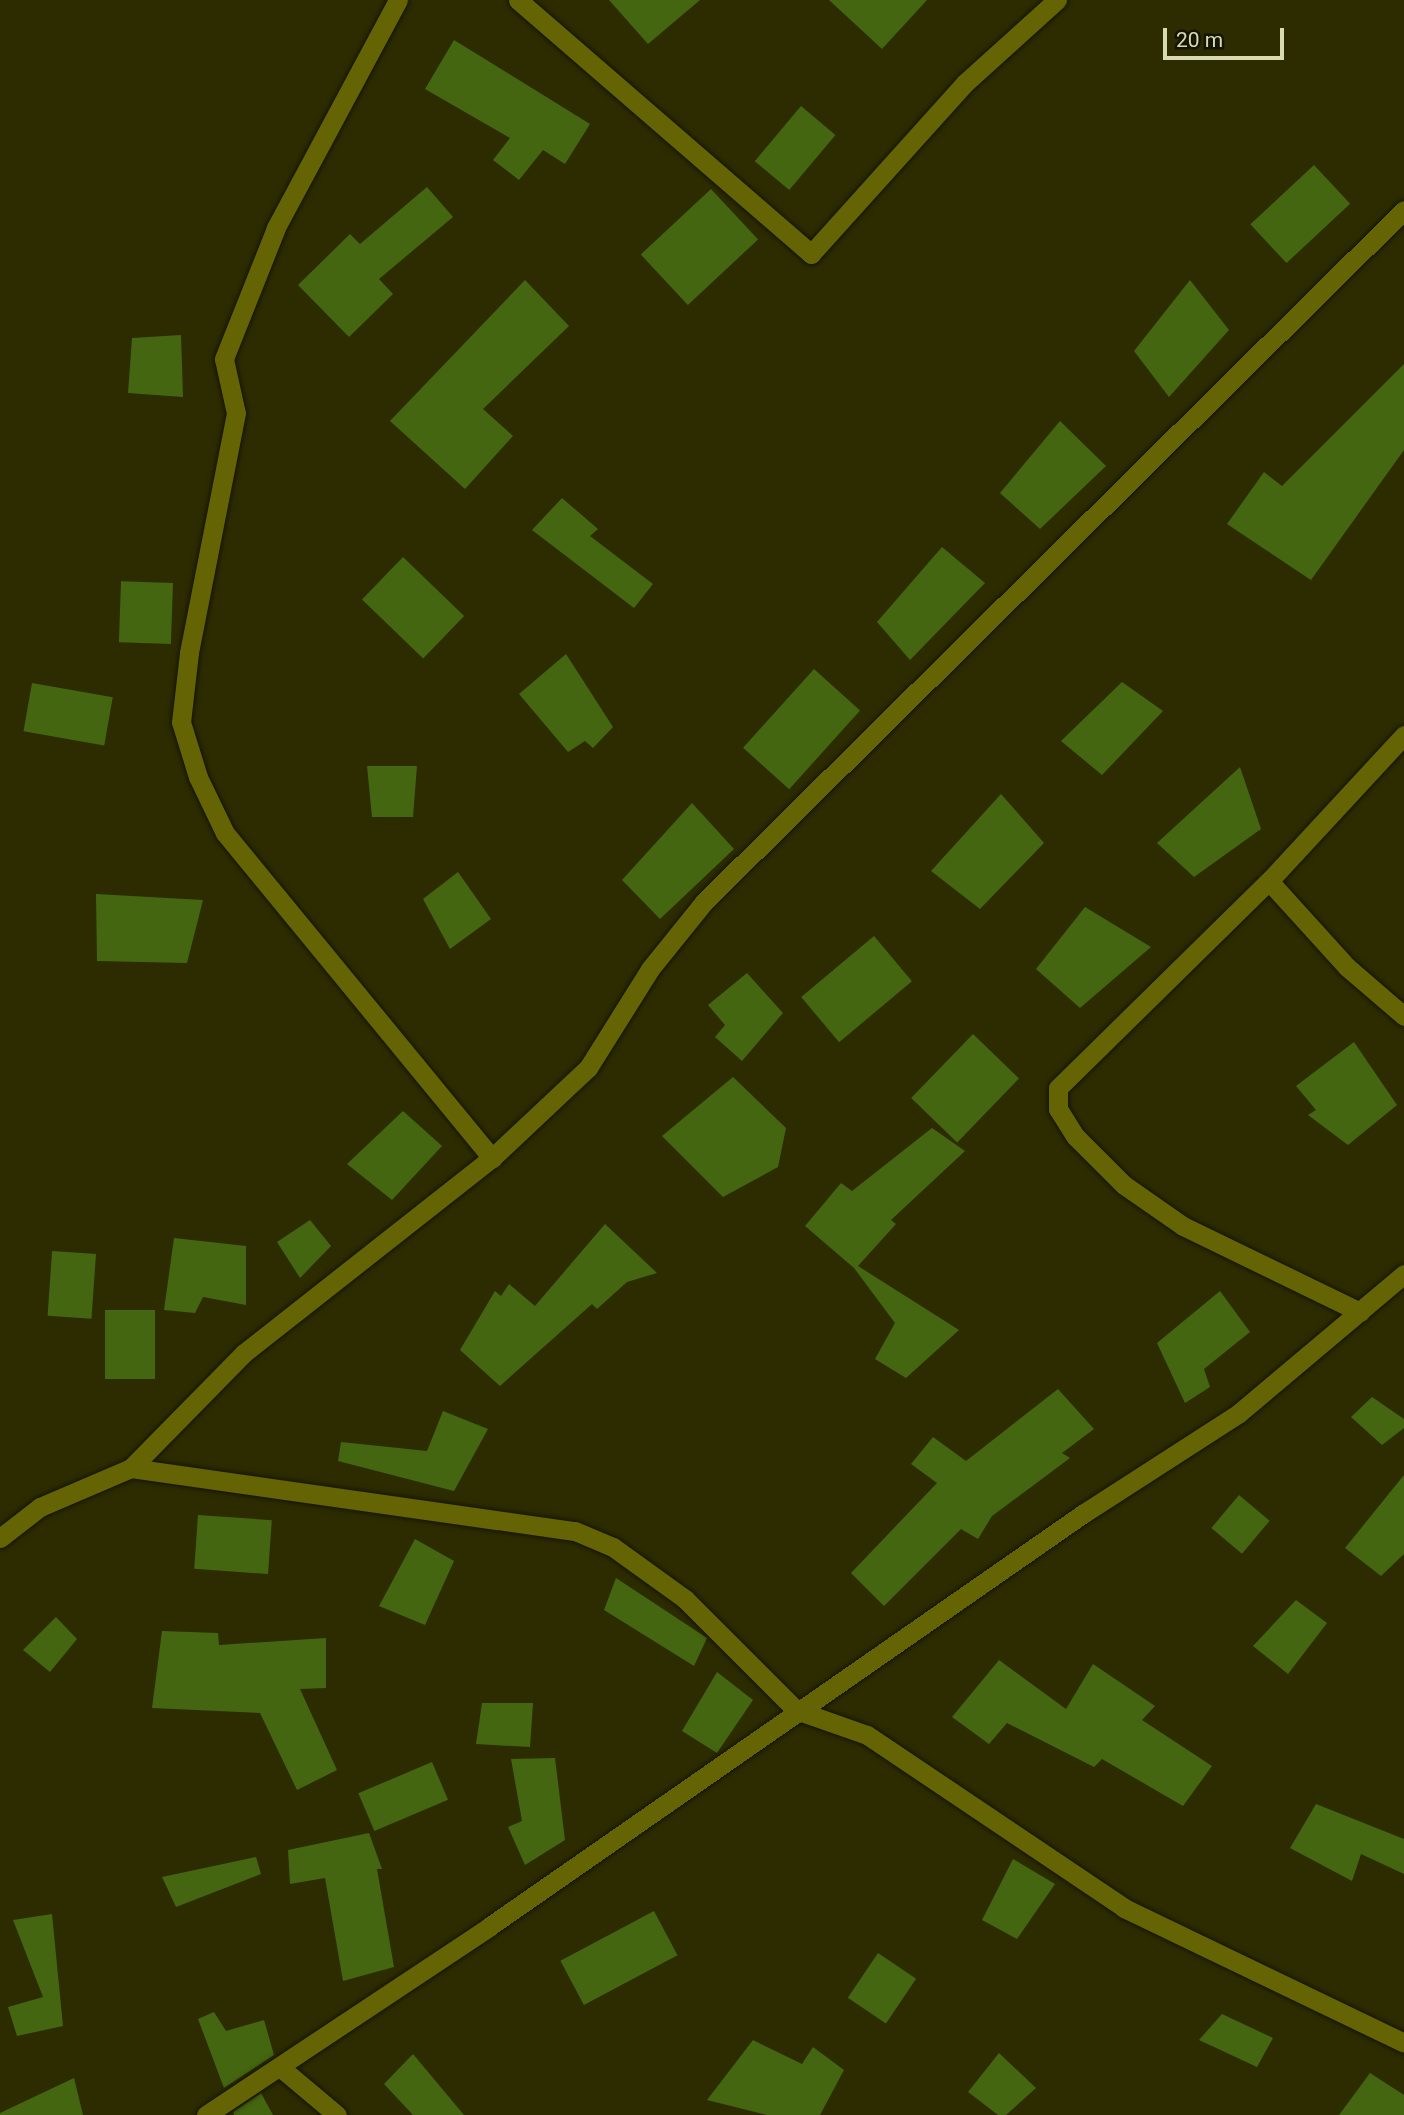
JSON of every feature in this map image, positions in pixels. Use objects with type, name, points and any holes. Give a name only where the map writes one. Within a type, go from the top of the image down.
[{"type":"street","points":[[398,0],[276,228],[224,359],[236,413],[189,653],[181,722],[198,777],[225,833],[492,1158]]},
{"type":"street","points":[[518,0],[811,254],[965,83],[1057,0]]},
{"type":"street","points":[[0,1538],[40,1507],[131,1468],[244,1353],[492,1158],[588,1068],[650,969],[704,902],[1404,210]]},
{"type":"street","points":[[1360,1312],[1182,1226],[1124,1185],[1058,1109],[1058,1088],[1066,1076],[1269,881],[1404,735]]},
{"type":"street","points":[[1269,881],[1347,967],[1404,1016]]},
{"type":"street","points":[[206,2115],[281,2068],[796,1710],[1239,1413],[1404,1274]]},
{"type":"street","points":[[131,1468],[575,1531],[613,1548],[685,1599],[796,1710],[867,1735],[1124,1908],[1404,2043]]},
{"type":"street","points":[[281,2068],[337,2115]]},
{"type":"building","points":[[609,0],[700,0],[648,44]]},
{"type":"building","points":[[829,0],[927,0],[882,49]]},
{"type":"building","points":[[454,40],[590,124],[565,164],[543,150],[519,180],[493,160],[510,138],[425,89]]},
{"type":"building","points":[[801,106],[835,135],[789,190],[755,161]]},
{"type":"building","points":[[1314,165],[1350,204],[1287,263],[1250,224]]},
{"type":"building","points":[[427,187],[453,217],[379,279],[393,294],[349,337],[298,285],[350,234],[360,244]]},
{"type":"building","points":[[711,189],[758,239],[688,305],[641,254]]},
{"type":"building","points":[[525,280],[569,326],[483,409],[513,436],[465,489],[390,421]]},
{"type":"building","points":[[1190,280],[1229,330],[1169,397],[1134,351]]},
{"type":"building","points":[[181,335],[183,397],[128,393],[132,338]]},
{"type":"building","points":[[1404,364],[1404,450],[1311,580],[1227,524],[1264,472],[1282,486]]},
{"type":"building","points":[[1060,421],[1106,466],[1040,529],[1000,493]]},
{"type":"building","points":[[562,498],[598,529],[590,536],[653,584],[634,608],[532,530]]},
{"type":"building","points":[[942,547],[985,583],[910,660],[877,622]]},
{"type":"building","points":[[403,557],[464,616],[423,658],[362,599]]},
{"type":"building","points":[[121,581],[173,583],[171,644],[119,642]]},
{"type":"building","points":[[566,654],[613,727],[593,748],[585,741],[568,752],[519,694]]},
{"type":"building","points":[[814,669],[860,710],[789,789],[743,748]]},
{"type":"building","points":[[1122,682],[1163,711],[1102,775],[1061,741]]},
{"type":"building","points":[[32,683],[113,697],[104,745],[23,731]]},
{"type":"building","points":[[367,766],[417,766],[413,817],[372,817]]},
{"type":"building","points":[[1240,767],[1261,829],[1194,877],[1157,843]]},
{"type":"building","points":[[1001,794],[1044,843],[980,909],[931,871]]},
{"type":"building","points":[[692,803],[734,849],[660,919],[622,880]]},
{"type":"building","points":[[458,872],[491,919],[450,949],[423,899]]},
{"type":"building","points":[[96,894],[203,900],[187,963],[97,961]]},
{"type":"building","points":[[1085,907],[1151,947],[1080,1008],[1036,969]]},
{"type":"building","points":[[874,936],[912,981],[839,1042],[801,997]]},
{"type":"building","points":[[747,973],[783,1013],[742,1061],[715,1037],[725,1025],[708,1005]]},
{"type":"building","points":[[973,1034],[1019,1078],[957,1142],[911,1098]]},
{"type":"building","points":[[1354,1042],[1397,1105],[1348,1145],[1308,1115],[1316,1110],[1296,1086]]},
{"type":"building","points":[[733,1077],[786,1128],[778,1167],[723,1197],[662,1136]]},
{"type":"building","points":[[403,1111],[442,1146],[392,1200],[347,1164]]},
{"type":"building","points":[[932,1128],[965,1151],[891,1220],[896,1224],[858,1266],[959,1330],[906,1378],[875,1359],[895,1323],[854,1268],[805,1226],[841,1183],[852,1191]]},
{"type":"building","points":[[310,1220],[331,1246],[300,1278],[277,1242]]},
{"type":"building","points":[[605,1224],[657,1273],[627,1282],[597,1309],[592,1304],[500,1386],[460,1350],[495,1291],[501,1296],[509,1284],[535,1306]]},
{"type":"building","points":[[174,1238],[246,1246],[246,1305],[203,1297],[195,1313],[164,1310]]},
{"type":"building","points":[[52,1251],[96,1254],[91,1319],[48,1316]]},
{"type":"building","points":[[1220,1291],[1250,1332],[1204,1369],[1210,1387],[1185,1403],[1157,1343]]},
{"type":"building","points":[[105,1310],[155,1310],[155,1379],[105,1379]]},
{"type":"building","points":[[1058,1389],[1094,1429],[1062,1453],[1070,1458],[992,1516],[978,1539],[961,1529],[884,1606],[851,1573],[937,1483],[911,1464],[933,1437],[966,1461]]},
{"type":"building","points":[[1372,1397],[1404,1419],[1404,1428],[1382,1445],[1351,1417]]},
{"type":"building","points":[[443,1411],[488,1429],[454,1491],[338,1461],[341,1442],[427,1451]]},
{"type":"building","points":[[1404,1475],[1404,1554],[1381,1576],[1345,1548]]},
{"type":"building","points":[[1239,1495],[1270,1521],[1242,1554],[1211,1528]]},
{"type":"building","points":[[198,1515],[272,1520],[268,1574],[194,1569]]},
{"type":"building","points":[[415,1539],[454,1561],[425,1625],[379,1606]]},
{"type":"building","points":[[616,1578],[707,1638],[694,1666],[604,1610]]},
{"type":"building","points":[[1296,1600],[1327,1623],[1288,1674],[1253,1646]]},
{"type":"building","points":[[56,1617],[77,1639],[50,1672],[23,1650]]},
{"type":"building","points":[[162,1631],[218,1633],[219,1645],[326,1638],[326,1688],[300,1689],[337,1770],[297,1790],[260,1713],[152,1708]]},
{"type":"building","points":[[999,1660],[1066,1709],[1093,1664],[1155,1706],[1142,1720],[1212,1766],[1183,1806],[1102,1759],[1094,1767],[1007,1723],[989,1744],[952,1717]]},
{"type":"building","points":[[717,1672],[753,1700],[717,1753],[682,1731]]},
{"type":"building","points":[[482,1703],[533,1703],[530,1747],[476,1744]]},
{"type":"building","points":[[555,1758],[565,1840],[525,1865],[508,1827],[522,1821],[511,1759]]},
{"type":"building","points":[[432,1762],[448,1800],[374,1831],[358,1793]]},
{"type":"building","points":[[1316,1804],[1404,1839],[1404,1874],[1361,1854],[1352,1881],[1290,1848]]},
{"type":"building","points":[[369,1833],[382,1869],[377,1869],[394,1967],[343,1981],[325,1878],[290,1884],[288,1850]]},
{"type":"building","points":[[256,1857],[261,1874],[176,1907],[162,1877]]},
{"type":"building","points":[[1013,1859],[1055,1884],[1017,1939],[982,1920]]},
{"type":"building","points":[[654,1911],[677,1955],[584,2005],[560,1961]]},
{"type":"building","points":[[52,1914],[63,2026],[17,2036],[8,2007],[43,1997],[13,1920]]},
{"type":"building","points":[[878,1953],[916,1979],[886,2023],[848,1998]]},
{"type":"building","points":[[214,2012],[226,2031],[264,2020],[274,2055],[224,2088],[198,2019]]},
{"type":"building","points":[[1222,2014],[1273,2038],[1257,2067],[1199,2040]]},
{"type":"building","points":[[753,2040],[802,2064],[813,2047],[844,2070],[820,2115],[767,2115],[707,2100]]},
{"type":"building","points":[[999,2053],[1036,2088],[1006,2115],[998,2115],[968,2092]]},
{"type":"building","points":[[413,2054],[464,2115],[413,2115],[384,2084]]},
{"type":"building","points":[[1370,2073],[1404,2095],[1404,2115],[1339,2115]]},
{"type":"building","points":[[74,2078],[83,2115],[0,2115],[0,2113]]},
{"type":"building","points":[[261,2093],[273,2115],[234,2115],[233,2112]]}]
